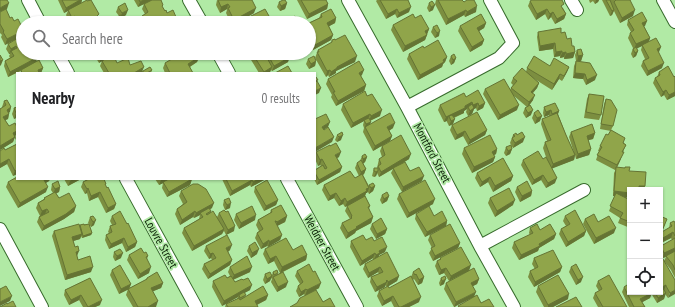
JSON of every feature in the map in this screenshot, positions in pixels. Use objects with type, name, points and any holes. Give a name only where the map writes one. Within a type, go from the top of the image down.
[{"type":"street","points":[[28,0],[36,16]]},
{"type":"street","points":[[189,0],[198,16]]},
{"type":"street","name":"Montford Street","points":[[348,0],[407,106],[480,246],[514,307]]},
{"type":"street","points":[[407,106],[499,58],[513,43],[490,0]]},
{"type":"street","points":[[664,0],[675,22]]},
{"type":"street","points":[[61,60],[67,72]]},
{"type":"street","points":[[222,60],[228,72]]},
{"type":"street","name":"Louvre Street","points":[[127,180],[196,307]]},
{"type":"street","name":"Weidner Street","points":[[288,180],[356,307]]},
{"type":"street","points":[[480,246],[584,190]]},
{"type":"street","points":[[0,229],[42,307]]},
{"type":"building","points":[[0,0],[7,0],[9,3],[0,8]]},
{"type":"building","points":[[62,0],[80,0],[66,8]]},
{"type":"building","points":[[87,0],[91,0],[99,14],[97,16],[71,16],[68,10]]},
{"type":"building","points":[[152,0],[161,0],[165,11],[166,10],[167,13],[173,10],[176,16],[142,16],[148,12],[144,4]]},
{"type":"building","points":[[218,0],[252,0],[256,8],[241,16],[232,16],[228,8],[230,7],[228,4],[221,7]]},
{"type":"building","points":[[283,0],[287,3],[281,6],[279,2]]},
{"type":"building","points":[[301,0],[326,0],[328,4],[309,14]]},
{"type":"building","points":[[380,0],[408,0],[411,7],[399,13],[397,9],[388,14]]},
{"type":"building","points":[[438,0],[462,0],[464,2],[467,0],[474,0],[477,6],[467,12],[466,10],[448,19]]},
{"type":"building","points":[[562,0],[564,4],[561,6],[566,14],[557,19],[553,12],[550,14],[547,9],[537,14],[530,1]]},
{"type":"building","points":[[606,0],[610,0],[614,10],[612,11]]},
{"type":"building","points":[[616,0],[630,0],[635,10],[622,18],[614,2]]},
{"type":"building","points":[[432,1],[435,5],[431,7],[429,3]]},
{"type":"building","points":[[125,3],[128,10],[122,13],[118,7]]},
{"type":"building","points":[[6,9],[10,18],[12,17],[14,21],[16,20],[16,34],[7,39],[0,24],[0,12]]},
{"type":"building","points":[[265,9],[269,16],[251,16]]},
{"type":"building","points":[[331,9],[336,18],[327,23],[333,35],[316,44],[316,20],[322,17],[321,14]]},
{"type":"building","points":[[642,12],[647,21],[642,23],[650,38],[636,44],[630,33],[634,30],[628,20]]},
{"type":"building","points":[[413,14],[415,18],[421,15],[429,29],[425,31],[427,35],[405,46],[393,25]]},
{"type":"building","points":[[481,14],[486,23],[477,28],[484,40],[472,47],[460,26]]},
{"type":"building","points":[[437,25],[440,31],[437,33],[433,27]]},
{"type":"building","points":[[561,28],[561,33],[565,32],[567,39],[571,38],[572,46],[574,46],[575,52],[566,54],[566,52],[562,53],[562,51],[556,52],[555,43],[540,46],[538,32]]},
{"type":"building","points":[[345,35],[357,56],[331,72],[330,70],[327,71],[317,52],[319,52],[318,50],[332,42],[332,40]]},
{"type":"building","points":[[656,38],[661,47],[657,49],[664,63],[648,71],[643,61],[649,58],[642,45]]},
{"type":"building","points":[[16,39],[16,46],[11,49],[8,44]]},
{"type":"building","points":[[438,40],[447,57],[443,60],[444,62],[420,75],[409,54]]},
{"type":"building","points":[[636,47],[638,51],[635,53],[633,49]]},
{"type":"building","points":[[16,48],[16,60],[32,60],[10,72],[5,61],[14,56],[11,51]]},
{"type":"building","points":[[581,49],[583,55],[578,56],[577,50]]},
{"type":"building","points":[[454,54],[456,58],[453,60],[451,56]]},
{"type":"building","points":[[534,56],[550,66],[554,58],[569,67],[564,76],[560,74],[554,84],[527,68]]},
{"type":"building","points":[[39,60],[43,68],[38,70],[39,72],[22,72],[21,70]]},
{"type":"building","points":[[116,60],[117,63],[124,60],[129,60],[130,65],[141,61],[144,67],[136,72],[108,72],[102,61]]},
{"type":"building","points":[[170,60],[194,60],[188,64],[192,72],[170,72],[165,63]]},
{"type":"building","points":[[256,60],[268,60],[272,67],[264,72]]},
{"type":"building","points":[[271,60],[285,60],[274,66]]},
{"type":"building","points":[[309,60],[316,60],[316,61],[311,64]]},
{"type":"building","points":[[359,61],[364,70],[359,73],[366,85],[338,101],[328,79]]},
{"type":"building","points":[[576,61],[590,63],[597,75],[587,80],[585,74],[575,73]]},
{"type":"building","points":[[288,66],[291,72],[277,72]]},
{"type":"building","points":[[668,66],[674,77],[675,76],[675,92],[669,95],[666,90],[663,92],[655,78],[660,75],[659,72]]},
{"type":"building","points":[[150,67],[152,70],[149,72],[143,71]]},
{"type":"building","points":[[522,68],[539,83],[531,92],[535,95],[529,102],[511,88],[517,81],[513,78]]},
{"type":"building","points":[[504,79],[519,105],[500,115],[485,89]]},
{"type":"building","points":[[317,81],[321,88],[316,90]]},
{"type":"building","points":[[478,90],[485,103],[479,106],[478,103],[473,105],[472,102],[465,106],[465,108],[446,117],[440,105],[464,93],[466,97]]},
{"type":"building","points":[[365,91],[367,96],[372,94],[382,110],[371,116],[370,114],[353,123],[343,104]]},
{"type":"building","points":[[589,94],[604,96],[601,115],[586,112]]},
{"type":"building","points":[[606,99],[611,100],[617,110],[613,126],[601,124]]},
{"type":"building","points":[[7,100],[11,107],[7,110],[9,114],[3,117],[9,126],[15,123],[16,132],[13,133],[15,137],[0,146],[0,109],[6,105],[4,101]]},
{"type":"building","points":[[555,103],[559,111],[552,114],[551,110],[546,112],[544,107]]},
{"type":"building","points":[[472,104],[474,108],[470,111],[468,107]]},
{"type":"building","points":[[530,105],[533,110],[528,113],[525,108]]},
{"type":"building","points":[[538,110],[542,116],[537,118],[534,113]]},
{"type":"building","points":[[477,112],[487,130],[470,140],[465,131],[457,135],[452,125]]},
{"type":"building","points":[[390,113],[395,123],[387,127],[392,136],[375,146],[365,127]]},
{"type":"building","points":[[557,113],[575,155],[553,164],[545,142],[551,140],[542,119]]},
{"type":"building","points":[[326,114],[330,122],[322,127],[324,130],[328,127],[334,137],[316,147],[316,119]]},
{"type":"building","points":[[452,115],[455,119],[451,121],[449,116]]},
{"type":"building","points":[[369,118],[371,122],[366,124],[364,120]]},
{"type":"building","points":[[592,124],[595,133],[587,136],[591,149],[578,154],[571,132]]},
{"type":"building","points":[[611,130],[625,138],[623,143],[626,145],[622,152],[624,152],[617,165],[597,155],[602,147],[600,146],[606,134],[608,135]]},
{"type":"building","points":[[342,132],[343,135],[339,137],[337,135]]},
{"type":"building","points":[[522,132],[525,137],[515,143],[512,138],[515,136],[513,135],[516,133],[517,135]]},
{"type":"building","points":[[401,135],[411,154],[381,172],[378,166],[381,164],[379,159],[385,155],[382,146]]},
{"type":"building","points":[[490,135],[497,149],[492,152],[495,157],[474,167],[464,148]]},
{"type":"building","points":[[336,143],[341,152],[335,155],[342,167],[319,180],[316,175],[316,169],[323,165],[325,169],[327,168],[322,159],[320,160],[316,152]]},
{"type":"building","points":[[16,144],[16,170],[9,159],[0,164],[0,151],[4,148],[5,150]]},
{"type":"building","points":[[511,145],[512,149],[508,151],[506,147]]},
{"type":"building","points":[[538,151],[543,159],[546,157],[557,178],[548,183],[543,175],[534,180],[523,160]]},
{"type":"building","points":[[365,154],[367,157],[363,159],[362,156]]},
{"type":"building","points":[[503,158],[513,176],[495,186],[490,177],[482,182],[477,173]]},
{"type":"building","points":[[361,160],[366,169],[361,172],[357,163]]},
{"type":"building","points":[[405,162],[410,171],[419,167],[424,176],[403,187],[393,168]]},
{"type":"building","points":[[616,167],[630,167],[629,171],[646,172],[645,186],[627,187],[627,193],[614,191]]},
{"type":"building","points":[[374,168],[378,168],[378,171],[374,171]]},
{"type":"building","points":[[350,171],[355,178],[362,174],[369,188],[366,189],[367,191],[347,202],[345,198],[341,201],[336,193],[330,196],[324,185]]},
{"type":"building","points":[[16,178],[16,180],[44,180],[48,187],[20,203],[8,182]]},
{"type":"building","points":[[87,180],[104,180],[105,184],[116,204],[108,208],[100,192],[91,196],[88,188],[87,189],[83,182]]},
{"type":"building","points":[[167,180],[190,180],[169,192],[163,182]]},
{"type":"building","points":[[226,180],[252,180],[232,191]]},
{"type":"building","points":[[267,180],[278,200],[266,206],[255,187]]},
{"type":"building","points":[[425,180],[435,199],[409,213],[399,194]]},
{"type":"building","points":[[58,181],[60,187],[55,189],[52,184]]},
{"type":"building","points":[[527,181],[532,191],[522,196],[517,187]]},
{"type":"building","points":[[373,183],[375,186],[371,188],[369,185]]},
{"type":"building","points":[[193,184],[198,184],[206,189],[214,203],[196,213],[195,211],[182,220],[177,209],[187,202],[181,191]]},
{"type":"building","points":[[509,188],[515,200],[497,211],[490,198]]},
{"type":"building","points":[[55,192],[59,198],[69,193],[76,206],[66,214],[44,226],[39,217],[49,212],[47,209],[42,211],[38,203]]},
{"type":"building","points":[[387,192],[389,196],[384,199],[382,195]]},
{"type":"building","points":[[616,193],[627,198],[627,221],[620,218],[623,213],[610,206]]},
{"type":"building","points":[[365,196],[373,217],[348,233],[342,223],[352,218],[347,206]]},
{"type":"building","points":[[229,198],[231,203],[227,205],[224,200]]},
{"type":"building","points":[[281,205],[287,216],[277,222],[275,221],[282,235],[263,244],[257,233],[263,229],[258,220],[272,212],[271,210]]},
{"type":"building","points":[[252,206],[256,215],[241,223],[236,214]]},
{"type":"building","points":[[429,206],[434,216],[442,211],[447,221],[427,232],[416,214]]},
{"type":"building","points":[[209,208],[211,211],[206,214],[207,215],[213,211],[224,229],[194,246],[184,228],[203,217],[200,213]]},
{"type":"building","points":[[224,210],[226,212],[228,211],[235,226],[228,230],[219,213]]},
{"type":"building","points":[[575,210],[586,231],[568,242],[561,229],[570,224],[565,216]]},
{"type":"building","points":[[120,211],[127,224],[128,223],[137,242],[128,247],[124,238],[111,244],[106,235],[112,232],[110,226],[116,224],[112,216]]},
{"type":"building","points":[[594,214],[598,222],[609,216],[616,228],[596,238],[585,219]]},
{"type":"building","points":[[93,216],[96,220],[93,222],[90,217]]},
{"type":"building","points":[[663,217],[667,219],[663,229]]},
{"type":"building","points":[[381,218],[387,229],[377,234],[372,224]]},
{"type":"building","points":[[674,221],[675,223],[675,236],[673,232],[663,238],[663,231],[672,226],[670,223]]},
{"type":"building","points":[[79,224],[82,234],[72,237],[75,247],[78,246],[79,251],[76,252],[78,260],[90,256],[93,267],[67,275],[54,231]]},
{"type":"building","points":[[89,224],[92,233],[83,236],[80,225]]},
{"type":"building","points":[[450,224],[460,243],[435,256],[431,248],[435,246],[430,235]]},
{"type":"building","points":[[537,224],[540,230],[550,224],[556,234],[539,244],[540,246],[521,255],[514,242],[533,233],[530,228]]},
{"type":"building","points":[[227,235],[232,245],[226,248],[232,260],[210,274],[204,264],[216,258],[213,253],[210,254],[206,246]]},
{"type":"building","points":[[363,235],[366,240],[372,237],[374,241],[382,237],[387,247],[379,251],[380,253],[376,255],[375,253],[362,261],[351,241]]},
{"type":"building","points":[[286,238],[293,250],[302,245],[307,255],[282,267],[276,256],[270,259],[265,249]]},
{"type":"building","points":[[675,238],[675,248],[664,253],[663,245]]},
{"type":"building","points":[[255,242],[259,249],[252,253],[249,246]]},
{"type":"building","points":[[461,247],[471,265],[451,276],[446,268],[441,270],[437,261]]},
{"type":"building","points":[[141,248],[144,253],[146,252],[148,256],[146,257],[151,267],[140,274],[129,255]]},
{"type":"building","points":[[120,249],[123,253],[117,256],[114,252]]},
{"type":"building","points":[[553,250],[562,267],[535,282],[530,271],[538,267],[534,258]]},
{"type":"building","points":[[675,251],[675,270],[666,256]]},
{"type":"building","points":[[387,252],[399,276],[388,282],[387,280],[387,282],[377,287],[371,277],[383,272],[380,267],[369,273],[365,264]]},
{"type":"building","points":[[247,256],[252,267],[234,275],[230,267]]},
{"type":"building","points":[[663,259],[675,280],[675,290],[670,293],[666,285],[663,286]]},
{"type":"building","points":[[309,264],[313,272],[315,271],[321,283],[301,292],[298,286],[303,282],[297,271]]},
{"type":"building","points":[[576,264],[583,277],[578,280],[571,267]]},
{"type":"building","points":[[120,265],[131,284],[121,289],[112,270]]},
{"type":"building","points":[[419,268],[424,277],[419,280],[413,272]]},
{"type":"building","points":[[474,268],[479,279],[471,283],[476,292],[456,302],[446,283]]},
{"type":"building","points":[[277,270],[278,273],[274,275],[273,272]]},
{"type":"building","points":[[157,272],[163,283],[151,288],[158,301],[148,307],[138,307],[128,289]]},
{"type":"building","points":[[270,272],[272,276],[267,279],[265,274]]},
{"type":"building","points":[[283,272],[288,282],[278,287],[273,277]]},
{"type":"building","points":[[225,275],[227,278],[231,276],[235,282],[248,278],[252,285],[224,301],[213,281]]},
{"type":"building","points":[[558,275],[569,294],[548,305],[538,286]]},
{"type":"building","points":[[609,275],[627,307],[603,307],[595,293],[602,289],[598,281]]},
{"type":"building","points":[[411,276],[421,297],[401,307],[399,307],[393,296],[384,301],[379,291],[388,286],[389,288]]},
{"type":"building","points":[[445,276],[446,279],[442,281],[441,278]]},
{"type":"building","points":[[90,278],[102,300],[88,307],[81,295],[71,300],[65,290]]},
{"type":"building","points":[[627,285],[627,293],[624,287]]},
{"type":"building","points":[[6,286],[12,296],[0,302],[0,289]]},
{"type":"building","points":[[263,286],[268,295],[255,301],[258,307],[228,307],[226,304],[239,298],[240,300]]},
{"type":"building","points":[[316,290],[323,302],[330,298],[335,307],[290,307],[297,303],[300,298]]},
{"type":"building","points":[[244,292],[246,295],[240,298],[239,295]]},
{"type":"building","points":[[477,295],[481,303],[489,299],[494,307],[458,306]]},
{"type":"building","points":[[628,295],[648,295],[640,299],[645,307],[634,307]]},
{"type":"building","points":[[576,297],[582,307],[556,307]]},
{"type":"building","points":[[13,301],[16,307],[0,307],[7,303]]}]
